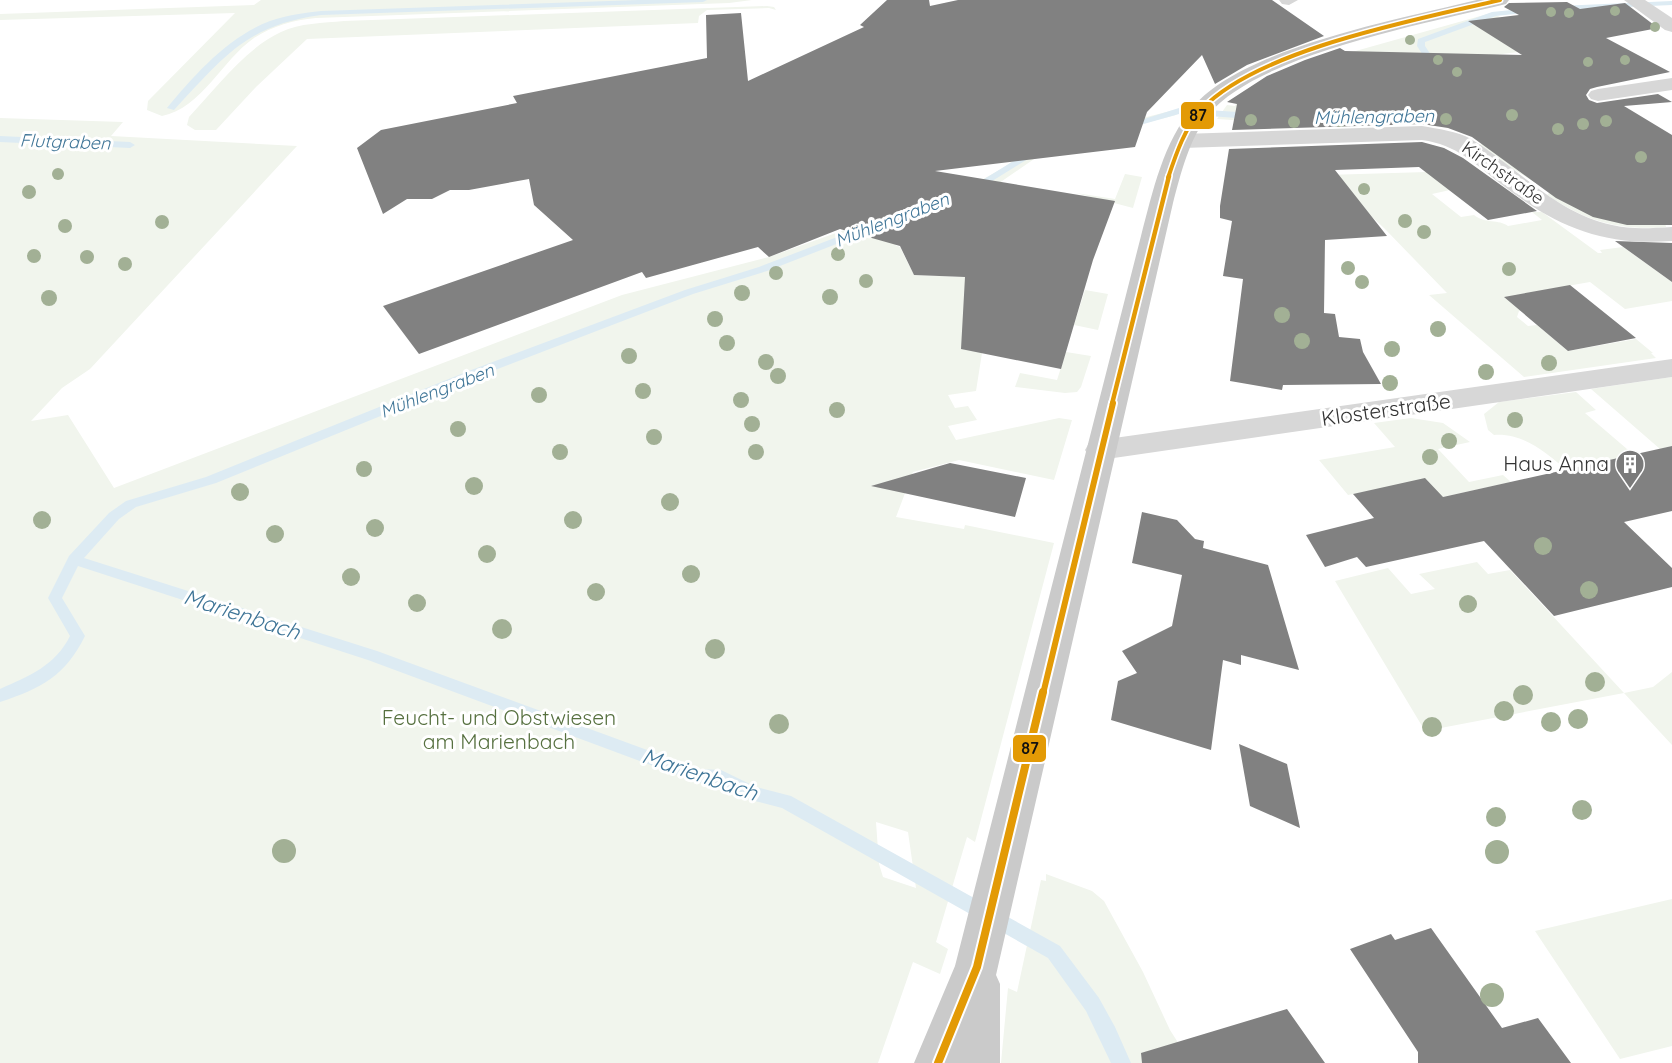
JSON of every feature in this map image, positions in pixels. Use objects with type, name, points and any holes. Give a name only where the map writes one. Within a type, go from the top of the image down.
[{"type":"main road","points":[[938,1063],[977,967],[1168,176],[1183,141],[1199,112],[1232,83],[1262,69],[1357,37],[1500,0]]},
{"type":"main road","points":[[976,1063],[977,967]]},
{"type":"street","points":[[1638,3],[1672,26]]},
{"type":"street","points":[[1598,95],[1672,84]]},
{"type":"street","name":"Kirchstraße","points":[[1183,141],[1422,133],[1443,136],[1462,143],[1579,225],[1615,234],[1646,237],[1672,234]]},
{"type":"street","name":"Klosterstraße","points":[[1100,450],[1455,401],[1672,368]]},
{"type":"green space","points":[[261,0],[752,0],[729,3],[299,20],[283,24],[254,38],[189,104],[162,116],[147,110],[148,101],[235,13],[0,20],[0,14],[254,5]]},
{"type":"green space","points":[[774,7],[776,10],[769,8],[707,10],[699,16],[698,23],[307,39],[256,87],[216,130],[195,130],[187,125],[189,117],[244,58],[268,39],[288,29],[304,25],[344,21]]},
{"type":"green space","points":[[1491,13],[1500,17],[1474,24],[1518,52],[1438,62],[1665,222],[1666,227],[1618,225],[1575,212],[1547,195],[1550,192],[1475,145],[1492,143],[1483,126],[1395,122],[1338,127],[1217,119],[1227,105],[1235,106],[1238,100],[1352,52]]},
{"type":"green space","name":"Feucht- und Obstwiesen am Marienbach","points":[[1182,108],[1176,115],[1106,133],[1037,157],[992,188],[895,245],[900,247],[914,275],[966,277],[982,353],[976,391],[948,395],[955,408],[968,406],[977,420],[948,426],[956,440],[1059,418],[1072,420],[1054,480],[959,460],[913,472],[896,517],[964,529],[965,525],[1054,543],[975,842],[967,837],[936,942],[948,949],[940,974],[913,962],[878,1063],[0,1063],[0,118],[123,122],[111,136],[297,146],[90,369],[62,388],[31,421],[68,415],[114,488],[622,295],[769,257],[978,182],[1003,168],[1033,146]],"holes":[[[876,822],[908,832],[916,888],[883,877],[879,864]]]},
{"type":"green space","points":[[1427,172],[1450,190],[1432,194],[1461,217],[1474,215],[1483,220],[1508,226],[1542,220],[1532,212],[1542,212],[1598,253],[1602,253],[1600,250],[1623,247],[1672,282],[1672,301],[1625,309],[1590,282],[1527,293],[1527,310],[1519,311],[1517,317],[1528,326],[1537,325],[1568,351],[1636,339],[1656,358],[1524,377],[1429,295],[1447,293],[1384,228],[1326,175]]},
{"type":"green space","points":[[1125,174],[1142,177],[1133,208],[1076,193],[1115,199]]},
{"type":"green space","points":[[1085,290],[1108,294],[1098,330],[1074,325]]},
{"type":"green space","points":[[1066,352],[1091,356],[1081,387],[1077,392],[1065,393],[1015,387],[1020,373],[1057,380]]},
{"type":"green space","points":[[1672,377],[1672,446],[1660,449],[1591,389]]},
{"type":"green space","points":[[1576,392],[1596,410],[1585,413],[1634,455],[1567,470],[1542,450],[1524,440],[1505,435],[1494,435],[1488,430],[1484,414],[1499,402]]},
{"type":"green space","points":[[1411,418],[1443,423],[1470,442],[1438,449],[1469,482],[1503,475],[1511,482],[1443,497],[1384,488],[1348,495],[1319,460],[1395,447],[1374,423]]},
{"type":"green space","points":[[1477,562],[1488,574],[1510,570],[1624,693],[1425,731],[1335,581],[1388,568],[1411,594],[1435,589],[1419,574]]},
{"type":"green space","points":[[1672,672],[1672,745],[1624,693],[1653,687]]},
{"type":"green space","points":[[1046,874],[1092,891],[1104,901],[1143,972],[1170,1030],[1191,1063],[1001,1063],[1008,988],[1017,992],[1041,880],[1046,881]]},
{"type":"green space","points":[[1672,899],[1672,1046],[1620,1059],[1535,931]]},
{"type":"building","points":[[887,0],[929,0],[930,6],[958,0],[1272,0],[1324,36],[1247,65],[1215,84],[1202,55],[1147,112],[1135,147],[935,171],[1115,201],[1093,260],[1061,369],[961,349],[965,277],[914,275],[900,246],[840,229],[769,257],[758,247],[646,278],[642,272],[419,354],[383,306],[573,240],[534,205],[529,179],[469,190],[450,190],[432,199],[407,199],[383,214],[357,148],[381,130],[517,103],[513,96],[707,58],[706,15],[741,13],[748,81],[864,27],[860,25]]},
{"type":"building","points":[[1567,2],[1580,9],[1625,3],[1658,28],[1606,38],[1670,72],[1597,87],[1590,89],[1586,95],[1589,100],[1597,103],[1658,94],[1672,102],[1624,106],[1672,135],[1672,225],[1627,225],[1593,217],[1556,198],[1472,137],[1448,128],[1422,124],[1232,130],[1237,104],[1227,102],[1267,76],[1305,60],[1340,48],[1345,51],[1522,55],[1468,21],[1519,15],[1504,7],[1509,3]]},
{"type":"building","points":[[1422,142],[1444,148],[1463,158],[1537,211],[1488,220],[1419,167],[1335,170],[1387,236],[1325,240],[1324,313],[1335,314],[1339,337],[1360,339],[1363,352],[1381,384],[1283,385],[1282,390],[1230,381],[1243,279],[1223,276],[1232,221],[1220,218],[1229,149]]},
{"type":"building","points":[[1615,241],[1672,243],[1672,282]]},
{"type":"building","points":[[1570,285],[1636,338],[1568,351],[1504,297]]},
{"type":"building","points":[[1672,446],[1672,511],[1624,522],[1672,568],[1672,587],[1554,616],[1484,541],[1366,567],[1357,557],[1325,567],[1306,535],[1374,518],[1353,494],[1425,478],[1443,497]]},
{"type":"building","points":[[950,463],[1026,478],[1015,517],[871,486]]},
{"type":"building","points":[[1142,512],[1177,520],[1195,539],[1204,541],[1203,548],[1268,565],[1299,670],[1241,655],[1241,665],[1223,660],[1211,750],[1111,720],[1118,681],[1137,673],[1122,651],[1172,626],[1182,575],[1132,563]]},
{"type":"building","points":[[1239,744],[1287,764],[1300,828],[1250,806]]},
{"type":"building","points":[[1431,928],[1502,1028],[1538,1018],[1571,1063],[1418,1063],[1418,1052],[1350,949],[1391,934],[1395,940]]},
{"type":"building","points":[[1287,1009],[1325,1063],[1142,1063],[1141,1053]]},
{"type":"waterway","name":"Flutgraben","points":[[171,108],[220,57],[236,44],[253,32],[295,16],[321,13],[703,0]]},
{"type":"waterway","name":"Mühlengraben","points":[[1559,8],[1672,3]]},
{"type":"waterway","name":"Mühlengraben","points":[[1435,67],[1421,46],[1421,41],[1495,14],[1530,10]]},
{"type":"waterway","name":"Mühlengraben","points":[[1126,126],[1179,111],[1252,116]]},
{"type":"waterway","name":"Flutgraben","points":[[0,139],[130,145]]},
{"type":"waterway","name":"Mühlengraben","points":[[973,189],[1033,152]]},
{"type":"waterway","name":"Mühlengraben","points":[[74,560],[114,516],[131,504],[211,480],[470,375],[689,292],[763,269],[871,227]]},
{"type":"waterway","name":"Marienbach","points":[[0,696],[46,675],[64,660],[71,649],[78,636],[55,598],[74,560]]},
{"type":"waterway","name":"Marienbach","points":[[74,560],[372,655],[699,776],[721,777],[753,794],[785,801],[1054,952],[1093,1004],[1121,1063]]},
{"type":"transit line","name":"87","points":[[938,1063],[977,967],[1153,236],[1171,170],[1184,138],[1202,109],[1224,89],[1257,71],[1340,41],[1500,0]]},
{"type":"place","name":"Haus Anna","points":[[1630,490]]}]
